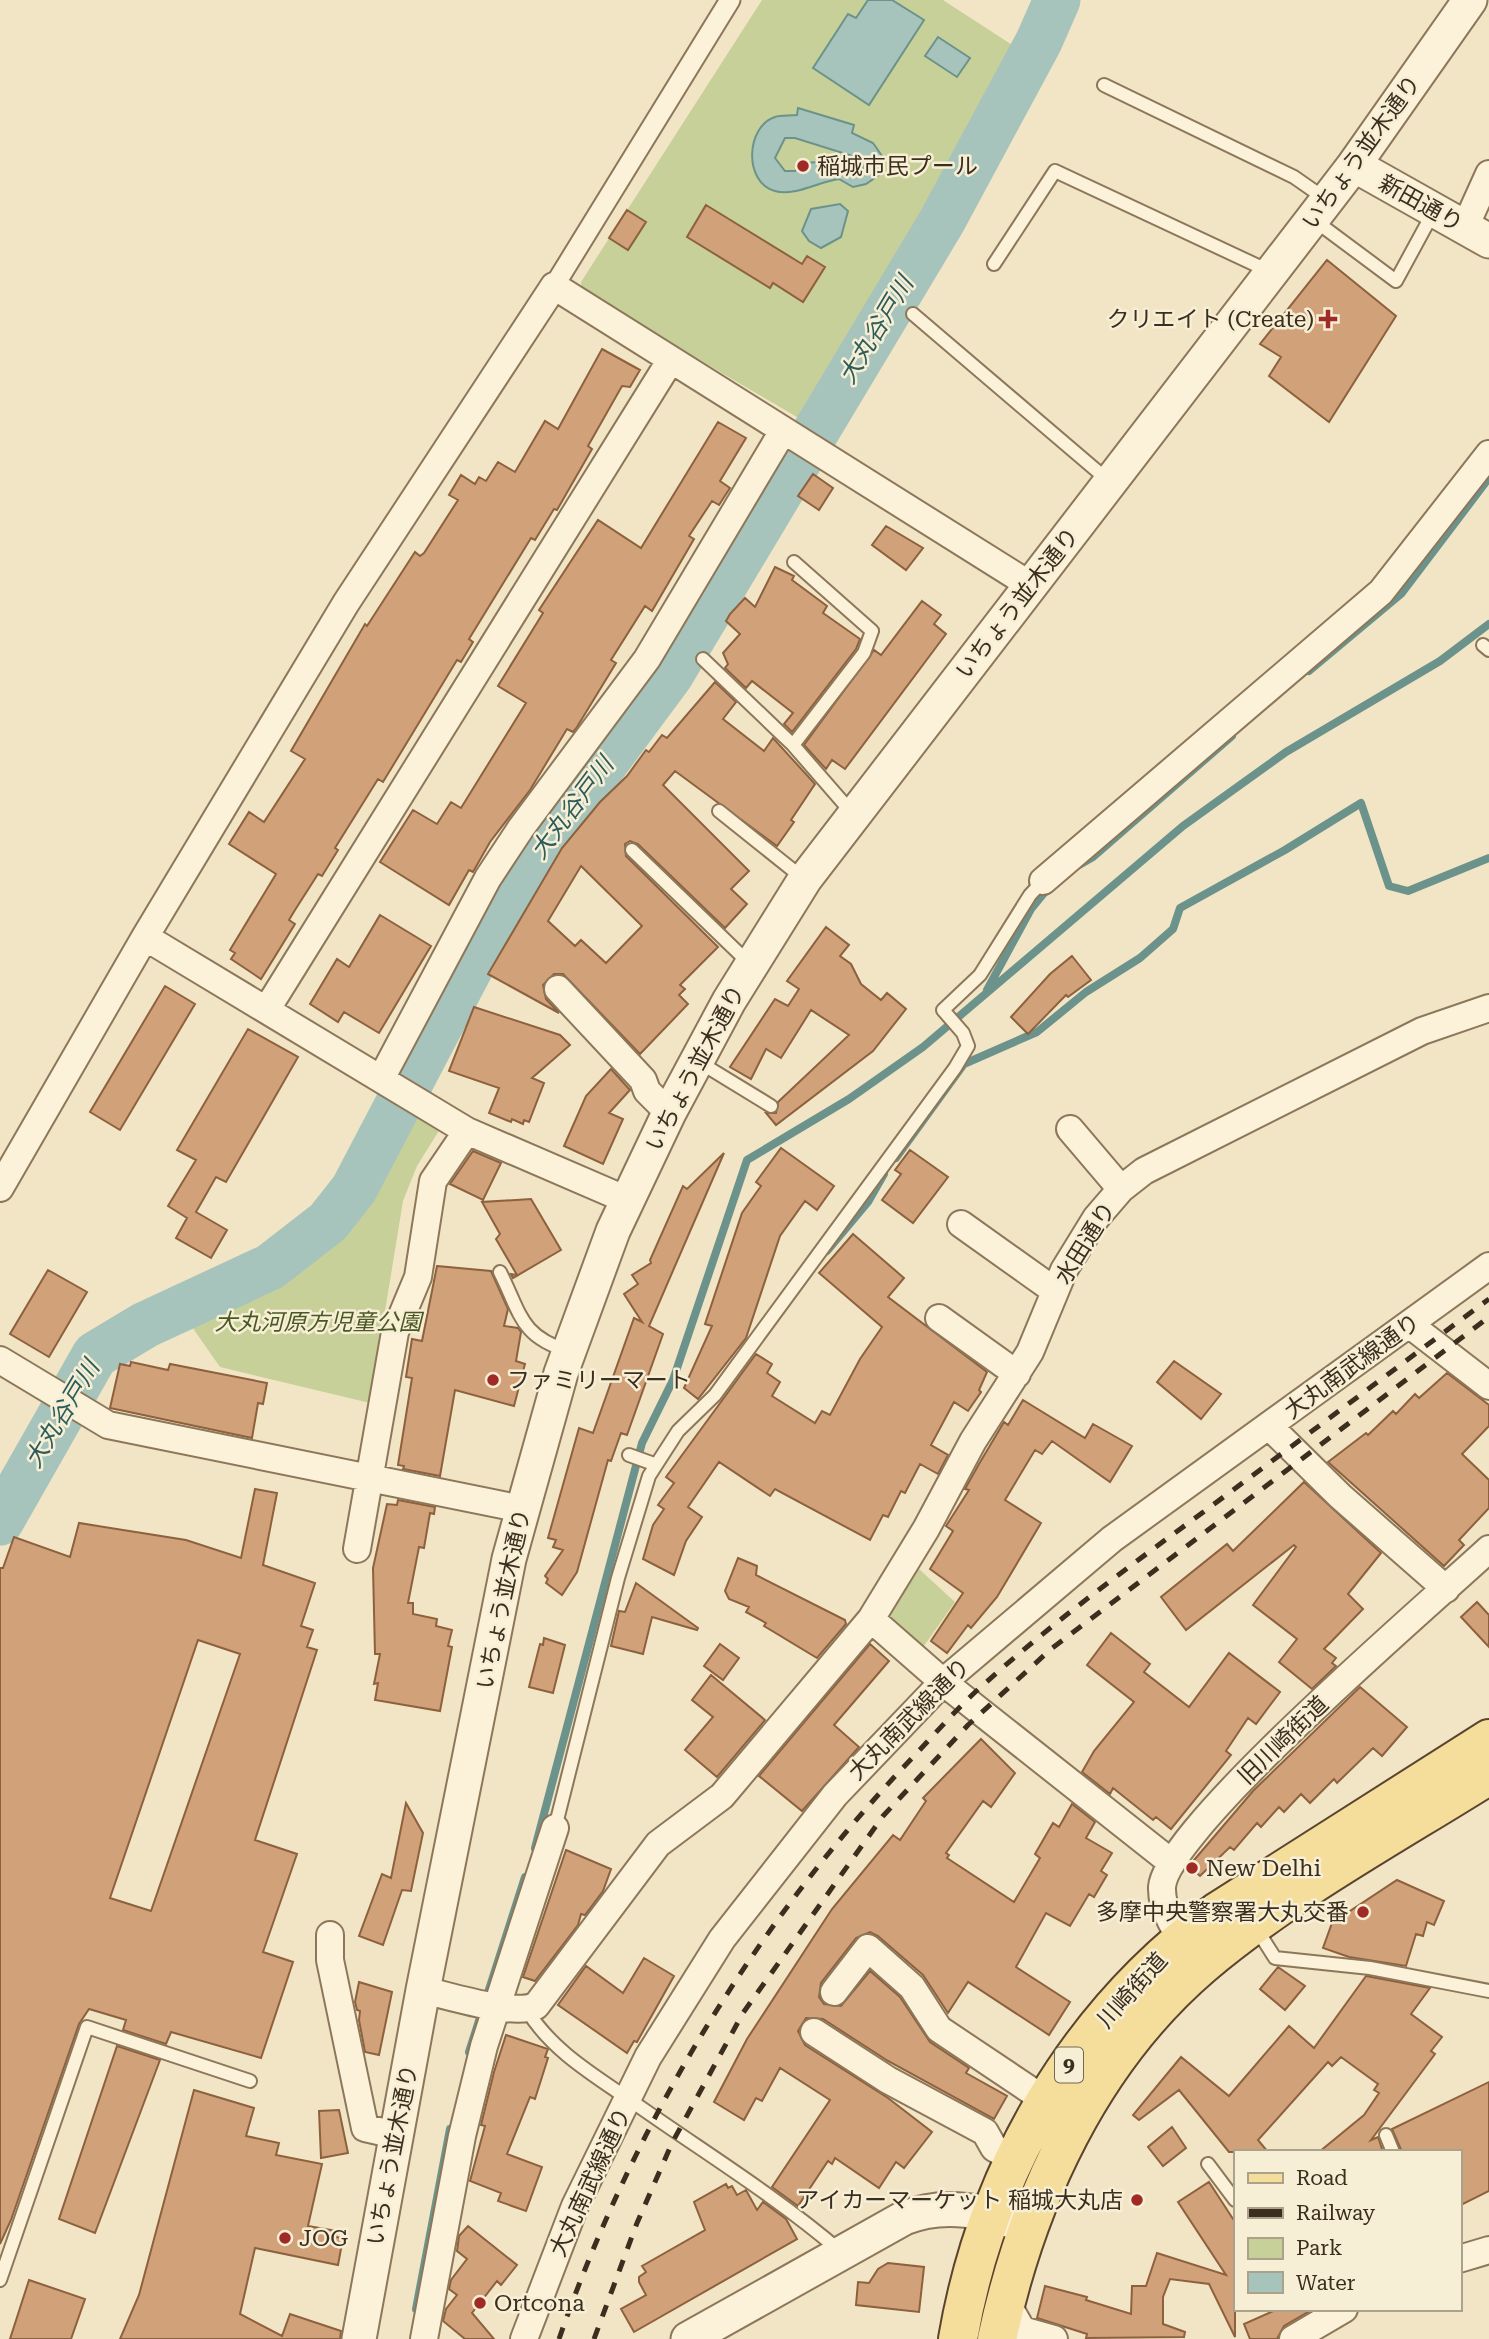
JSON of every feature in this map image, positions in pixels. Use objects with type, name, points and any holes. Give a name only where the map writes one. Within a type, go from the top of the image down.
[{"type":"main road","name":"川崎街道","points":[[997,2339],[1005,2300],[1027,2226],[1045,2180],[1100,2084],[1191,1952],[1267,1878],[1489,1739]]},
{"type":"main road","name":"川崎街道","points":[[958,2339],[968,2290],[990,2214],[1014,2158],[1045,2100],[1106,2017],[1146,1972],[1255,1926],[1489,1775]]},
{"type":"street","points":[[0,1188],[145,937],[346,603],[554,286],[730,0]]},
{"type":"street","name":"いちょう並木通り","points":[[359,2339],[423,1990],[509,1559],[568,1351],[626,1200],[696,1060],[750,965],[805,879],[1354,165],[1455,5]]},
{"type":"street","name":"新田通り","points":[[1354,165],[1477,234]]},
{"type":"street","points":[[1477,234],[1489,174]]},
{"type":"street","points":[[554,286],[670,362],[1031,585]]},
{"type":"street","points":[[267,1009],[670,362]]},
{"type":"street","points":[[384,1081],[488,878],[521,828],[647,659],[789,434]]},
{"type":"street","points":[[1043,881],[1294,664],[1381,593],[1489,454]]},
{"type":"street","points":[[145,937],[467,1131],[626,1200]]},
{"type":"street","points":[[558,989],[643,1080],[646,1091],[669,1113]]},
{"type":"street","name":"水田通り","points":[[527,2010],[536,2006],[657,1844],[722,1796],[871,1619],[926,1529],[973,1441],[1030,1352],[1055,1291],[1096,1218],[1121,1189],[1144,1171],[1422,1031],[1489,1008]]},
{"type":"street","points":[[1070,1129],[1121,1189]]},
{"type":"street","points":[[357,1549],[372,1480],[395,1332],[418,1278],[433,1181],[467,1131]]},
{"type":"street","points":[[961,1224],[1055,1291]]},
{"type":"street","name":"大丸南武線通り","points":[[524,2339],[575,2206],[648,2057],[722,1939],[835,1795],[943,1682],[1112,1539],[1489,1266]]},
{"type":"street","points":[[939,1318],[1017,1374]]},
{"type":"street","points":[[1410,1325],[1489,1386]]},
{"type":"street","points":[[0,1360],[108,1425],[522,1509]]},
{"type":"street","points":[[1269,1426],[1340,1496],[1446,1589]]},
{"type":"street","name":"旧川崎街道","points":[[1191,1952],[1165,1909],[1162,1886],[1172,1863],[1213,1809],[1255,1765],[1489,1549]]},
{"type":"street","points":[[871,1619],[943,1682],[1172,1863]]},
{"type":"street","points":[[424,2339],[462,2136],[484,2046],[555,1828]]},
{"type":"street","points":[[330,1935],[330,1960],[365,2129],[396,2135]]},
{"type":"street","points":[[834,1992],[868,1948],[912,1987],[939,2029],[1045,2100]]},
{"type":"street","points":[[423,1990],[527,2010]]},
{"type":"street","points":[[814,2032],[888,2080],[985,2132],[995,2148],[1014,2158]]},
{"type":"street","points":[[708,2334],[843,2253],[922,2211],[958,2208],[990,2214],[1027,2226]]},
{"type":"street","points":[[1461,2258],[1489,2250]]},
{"type":"street","points":[[1005,2300],[1022,2330],[1054,2339]]},
{"type":"street","points":[[1293,2339],[1341,2311]]},
{"type":"lane","points":[[1104,85],[1294,177],[1320,210],[1396,281],[1434,211]]},
{"type":"lane","points":[[994,264],[1055,171],[1272,272]]},
{"type":"lane","points":[[913,314],[1110,482]]},
{"type":"lane","points":[[793,745],[864,653],[872,631],[794,562]]},
{"type":"lane","points":[[703,659],[793,745],[853,814]]},
{"type":"lane","points":[[719,811],[805,879]]},
{"type":"lane","points":[[632,850],[750,965]]},
{"type":"lane","points":[[555,1828],[618,1578],[651,1462],[715,1395],[807,1265],[931,1103],[968,1046],[963,1032],[943,1010],[980,975],[1030,895],[1043,881]]},
{"type":"lane","points":[[696,1060],[771,1106]]},
{"type":"lane","points":[[500,1272],[531,1334],[544,1343],[568,1351]]},
{"type":"lane","points":[[629,1455],[651,1462]]},
{"type":"lane","points":[[1255,1926],[1275,1958],[1370,1968],[1489,1991]]},
{"type":"lane","points":[[527,2010],[539,2029],[568,2056],[748,2179],[843,2253]]},
{"type":"lane","points":[[0,2280],[87,2027],[250,2081]]},
{"type":"lane","points":[[1386,2135],[1392,2150]]},
{"type":"lane","points":[[1208,2164],[1234,2199]]},
{"type":"green space","name":"稲城市民プール","points":[[762,0],[943,0],[1020,50],[802,420],[582,291],[581,282]]},
{"type":"green space","name":"大丸河原方児童公園","points":[[406,1112],[440,1129],[417,1166],[403,1201],[370,1403],[220,1367],[185,1317],[262,1281],[319,1240],[364,1185]]},
{"type":"green space","points":[[919,1569],[955,1602],[921,1650],[889,1623],[888,1616]]},
{"type":"water","points":[[868,0],[892,0],[924,20],[869,105],[813,68],[848,14],[856,18]]},
{"type":"water","points":[[938,37],[970,58],[957,77],[925,56]]},
{"type":"water","points":[[798,108],[854,125],[852,133],[873,143],[882,156],[879,175],[866,184],[853,187],[839,179],[790,192],[775,191],[765,186],[753,167],[752,155],[758,132],[765,123],[775,117],[797,115]],"holes":[[[785,138],[795,138],[862,159],[863,169],[819,162],[805,163],[795,171],[785,171],[775,158]]]},
{"type":"water","points":[[840,204],[848,211],[841,237],[821,248],[809,241],[802,231],[811,209]]},
{"type":"building","points":[[706,205],[802,264],[807,256],[825,267],[803,302],[773,283],[770,288],[687,237]]},
{"type":"building","points":[[627,210],[646,222],[628,250],[609,238]]},
{"type":"building","points":[[1327,260],[1396,316],[1329,422],[1269,376],[1281,357],[1260,344]]},
{"type":"building","points":[[602,349],[640,370],[630,387],[622,386],[588,446],[592,449],[557,510],[554,509],[535,540],[531,538],[469,639],[473,642],[461,662],[457,660],[383,782],[378,779],[335,848],[338,850],[322,876],[318,874],[295,910],[289,920],[295,924],[261,979],[231,959],[235,953],[230,950],[276,874],[229,844],[249,812],[264,822],[305,759],[291,751],[365,624],[367,626],[415,552],[420,556],[424,553],[458,500],[449,495],[461,475],[475,484],[479,477],[486,481],[498,462],[515,472],[545,421],[558,429]]},
{"type":"building","points":[[718,422],[746,438],[720,481],[730,488],[719,505],[712,501],[689,536],[694,539],[652,611],[645,606],[611,660],[616,663],[577,727],[573,732],[567,729],[530,790],[490,842],[473,872],[469,870],[449,905],[380,862],[413,810],[437,824],[451,802],[461,808],[526,703],[498,686],[543,613],[539,610],[598,520],[641,548]]},
{"type":"building","points":[[813,474],[833,488],[819,510],[798,496]]},
{"type":"building","points":[[886,526],[923,548],[906,570],[872,545]]},
{"type":"building","points":[[775,567],[794,576],[792,580],[827,606],[823,613],[860,639],[856,649],[792,732],[784,724],[793,713],[752,681],[746,688],[725,668],[728,664],[723,653],[740,634],[726,621],[730,614],[745,598],[755,607]]},
{"type":"building","points":[[922,601],[941,615],[934,624],[946,634],[845,769],[832,760],[826,769],[804,745],[874,650],[881,655]]},
{"type":"building","points":[[715,682],[736,702],[723,719],[764,751],[773,738],[815,784],[777,846],[675,771],[663,785],[749,871],[731,889],[747,904],[725,928],[638,844],[630,841],[625,844],[626,856],[718,947],[680,985],[685,989],[679,995],[688,1004],[640,1054],[563,974],[554,974],[543,985],[546,999],[559,1013],[488,974],[562,848],[600,802],[627,776],[646,750],[649,752],[662,735],[667,738]],"holes":[[[581,866],[642,926],[606,963],[581,940],[575,946],[548,921]]]},
{"type":"building","points":[[380,915],[431,946],[379,1033],[344,1012],[338,1022],[310,1004],[337,959],[349,967]]},
{"type":"building","points":[[826,927],[849,945],[840,956],[851,964],[861,984],[881,1000],[887,993],[906,1009],[873,1051],[776,1125],[766,1113],[776,1113],[778,1102],[849,1035],[811,1010],[781,1058],[766,1049],[751,1079],[730,1067],[775,999],[788,1006],[799,989],[787,981]]},
{"type":"building","points":[[1072,956],[1091,980],[1068,997],[1066,995],[1028,1034],[1011,1017],[1050,974]]},
{"type":"building","points":[[165,986],[195,1004],[120,1130],[90,1112]]},
{"type":"building","points":[[474,1007],[560,1035],[570,1045],[532,1078],[544,1083],[529,1122],[524,1120],[523,1124],[512,1119],[511,1122],[489,1113],[499,1088],[449,1071]]},
{"type":"building","points":[[248,1029],[298,1057],[226,1182],[216,1177],[196,1212],[227,1230],[211,1258],[176,1238],[187,1218],[168,1206],[196,1160],[177,1150]]},
{"type":"building","points":[[611,1069],[630,1090],[609,1113],[623,1119],[603,1164],[564,1146],[586,1096]]},
{"type":"building","points":[[781,1148],[834,1186],[817,1210],[805,1201],[780,1236],[746,1338],[698,1399],[684,1388],[712,1326],[705,1324],[742,1213],[761,1186],[756,1182]]},
{"type":"building","points":[[910,1150],[948,1177],[913,1223],[882,1200],[901,1174],[895,1170]]},
{"type":"building","points":[[473,1151],[501,1163],[483,1200],[450,1184]]},
{"type":"building","points":[[724,1153],[649,1326],[663,1334],[627,1435],[621,1433],[611,1461],[608,1460],[577,1572],[562,1595],[546,1583],[548,1579],[545,1576],[563,1550],[553,1547],[556,1540],[548,1538],[579,1428],[593,1433],[634,1318],[642,1322],[624,1294],[638,1284],[632,1275],[651,1263],[683,1186],[687,1189]]},
{"type":"building","points":[[531,1199],[561,1250],[513,1278],[511,1274],[517,1275],[496,1239],[500,1234],[482,1202]]},
{"type":"building","points":[[853,1234],[904,1278],[888,1297],[987,1372],[979,1390],[981,1392],[968,1411],[954,1402],[931,1445],[948,1455],[938,1474],[920,1464],[905,1493],[901,1491],[888,1517],[883,1515],[870,1540],[775,1489],[770,1496],[719,1462],[688,1507],[702,1517],[686,1541],[674,1575],[643,1559],[653,1525],[664,1509],[658,1505],[674,1483],[666,1477],[756,1354],[772,1364],[767,1373],[780,1382],[772,1396],[815,1423],[822,1411],[830,1415],[860,1359],[882,1327],[819,1273]]},
{"type":"building","points":[[437,1266],[491,1271],[508,1309],[504,1326],[518,1328],[521,1332],[516,1361],[525,1364],[514,1406],[455,1390],[440,1476],[403,1469],[404,1466],[398,1465],[412,1378],[406,1377],[412,1339],[422,1341]]},
{"type":"building","points":[[48,1270],[87,1292],[49,1357],[10,1334]]},
{"type":"building","points":[[1174,1361],[1221,1394],[1201,1419],[1157,1382]]},
{"type":"building","points":[[131,1362],[168,1370],[170,1364],[267,1383],[263,1404],[258,1403],[252,1438],[110,1408],[120,1364],[130,1366]]},
{"type":"building","points":[[1447,1373],[1489,1405],[1489,1426],[1462,1454],[1489,1480],[1489,1508],[1459,1540],[1464,1545],[1444,1566],[1328,1462],[1366,1433],[1368,1435],[1393,1411],[1396,1414],[1415,1394],[1419,1398]]},
{"type":"building","points":[[1023,1400],[1085,1438],[1093,1424],[1132,1446],[1110,1482],[1052,1441],[1042,1454],[1035,1450],[1005,1500],[1041,1523],[997,1597],[971,1628],[968,1625],[947,1653],[931,1641],[963,1593],[930,1569],[953,1531],[946,1526],[969,1490],[965,1489],[1004,1422],[1008,1425]]},
{"type":"building","points":[[1304,1482],[1381,1553],[1348,1594],[1363,1609],[1324,1649],[1336,1658],[1332,1663],[1336,1666],[1312,1689],[1279,1662],[1297,1639],[1253,1605],[1296,1547],[1294,1545],[1186,1630],[1161,1597],[1227,1544],[1233,1551]]},
{"type":"building","points":[[255,1489],[277,1493],[263,1565],[315,1583],[301,1626],[313,1630],[307,1647],[317,1650],[255,1840],[297,1854],[263,1952],[293,1962],[261,2058],[171,2032],[166,2044],[123,2030],[126,2020],[89,2009],[79,2024],[11,2220],[0,2244],[0,1568],[3,1568],[14,1537],[70,1557],[79,1523],[186,1540],[241,1558]],"holes":[[[198,1640],[240,1654],[151,1911],[110,1898]]]},
{"type":"building","points":[[398,1500],[435,1507],[434,1514],[430,1513],[424,1548],[419,1547],[408,1603],[413,1603],[413,1614],[437,1619],[436,1626],[452,1630],[448,1646],[452,1647],[440,1711],[375,1700],[378,1683],[374,1684],[380,1654],[375,1654],[373,1568],[387,1504],[397,1505]]},
{"type":"building","points":[[738,1558],[757,1566],[756,1575],[845,1620],[846,1624],[817,1658],[764,1626],[766,1623],[746,1612],[749,1607],[729,1599],[725,1591]]},
{"type":"building","points":[[636,1583],[698,1628],[697,1630],[652,1617],[643,1654],[611,1646],[619,1611],[625,1612]]},
{"type":"building","points":[[1477,1602],[1489,1615],[1489,1647],[1461,1617]]},
{"type":"building","points":[[1111,1633],[1150,1664],[1144,1672],[1189,1707],[1229,1653],[1280,1692],[1256,1724],[1248,1718],[1226,1751],[1231,1755],[1171,1829],[1156,1817],[1153,1820],[1113,1788],[1110,1794],[1082,1772],[1094,1751],[1134,1702],[1087,1665]]},
{"type":"building","points":[[544,1638],[565,1645],[553,1693],[529,1687]]},
{"type":"building","points":[[720,1644],[739,1658],[723,1680],[704,1666]]},
{"type":"building","points":[[870,1644],[889,1661],[834,1725],[859,1747],[802,1811],[759,1776]]},
{"type":"building","points":[[711,1675],[765,1720],[717,1777],[685,1750],[713,1717],[692,1700]]},
{"type":"building","points":[[1360,1687],[1407,1727],[1382,1756],[1373,1748],[1337,1783],[1334,1779],[1310,1803],[1301,1794],[1284,1812],[1279,1807],[1261,1827],[1257,1823],[1234,1850],[1230,1847],[1200,1876],[1189,1866],[1253,1791]]},
{"type":"building","points":[[981,1739],[1015,1773],[991,1807],[983,1801],[946,1853],[949,1855],[947,1858],[1014,1902],[1040,1858],[1035,1854],[1053,1823],[1059,1827],[1072,1804],[1095,1822],[1086,1838],[1112,1853],[1101,1871],[1107,1875],[1094,1897],[1089,1894],[1070,1926],[1046,1913],[1016,1967],[1070,2002],[1049,2035],[968,1982],[948,2013],[923,1975],[878,1936],[870,1932],[856,1938],[821,1983],[819,1997],[824,2004],[841,2006],[870,1971],[900,1997],[930,2042],[969,2068],[966,2073],[1007,2096],[994,2119],[888,2061],[823,2019],[806,2018],[798,2031],[805,2045],[888,2098],[932,2132],[904,2168],[896,2162],[879,2188],[835,2158],[832,2164],[828,2161],[798,2206],[772,2187],[830,2100],[780,2068],[762,2101],[756,2098],[744,2120],[714,2102],[747,2039],[832,1909],[893,1835],[900,1840],[926,1801],[923,1798]]},
{"type":"building","points":[[406,1803],[423,1833],[411,1891],[402,1890],[383,1945],[359,1936],[382,1874],[391,1878]]},
{"type":"building","points":[[566,1850],[611,1869],[603,1891],[585,1915],[581,1914],[578,1925],[535,1981],[523,1977]]},
{"type":"building","points":[[1397,1880],[1444,1901],[1434,1925],[1427,1922],[1423,1936],[1416,1934],[1406,1966],[1349,1957],[1323,1948],[1332,1923]]},
{"type":"building","points":[[644,1958],[674,1976],[637,2042],[634,2041],[627,2053],[558,2005],[586,1966],[623,1993]]},
{"type":"building","points":[[1278,1967],[1305,1986],[1285,2010],[1260,1989]]},
{"type":"building","points":[[1366,1976],[1430,1988],[1411,2014],[1442,2037],[1431,2051],[1435,2054],[1371,2140],[1378,2137],[1382,2150],[1321,2150],[1364,2115],[1379,2093],[1374,2090],[1378,2084],[1341,2057],[1332,2066],[1328,2062],[1258,2140],[1266,2150],[1229,2152],[1179,2090],[1139,2120],[1133,2115],[1181,2057],[1229,2096],[1289,2026],[1314,2048]]},
{"type":"building","points":[[359,1982],[392,1992],[379,2055],[365,2052],[360,2011],[357,2010],[355,2002]]},
{"type":"building","points":[[506,2035],[548,2049],[545,2057],[548,2058],[535,2099],[530,2097],[507,2154],[542,2167],[526,2211],[498,2201],[501,2193],[470,2181],[485,2126],[481,2125],[494,2072]]},
{"type":"building","points":[[117,2046],[160,2060],[95,2233],[59,2219]]},
{"type":"building","points":[[1489,2082],[1489,2191],[1461,2205],[1461,2150],[1401,2150],[1392,2129]]},
{"type":"building","points":[[194,2090],[254,2108],[246,2136],[279,2143],[276,2155],[322,2164],[308,2226],[337,2231],[336,2237],[343,2238],[338,2265],[255,2248],[240,2314],[282,2336],[290,2314],[341,2331],[340,2339],[120,2339],[139,2295]]},
{"type":"building","points":[[339,2110],[348,2153],[321,2158],[319,2111]]},
{"type":"building","points":[[1172,2127],[1186,2148],[1163,2166],[1148,2147]]},
{"type":"building","points":[[1209,2182],[1234,2220],[1235,2337],[1209,2284],[1170,2279],[1163,2297],[1163,2324],[1185,2332],[1184,2337],[1086,2338],[1087,2334],[1037,2318],[1045,2286],[1087,2297],[1086,2300],[1131,2314],[1132,2286],[1146,2286],[1157,2253],[1226,2275],[1178,2202]]},
{"type":"building","points":[[726,2184],[728,2188],[732,2186],[737,2195],[746,2190],[757,2210],[763,2202],[786,2219],[797,2239],[634,2332],[621,2309],[646,2295],[639,2282],[639,2277],[646,2272],[642,2266],[705,2230],[694,2202]]},
{"type":"building","points":[[468,2226],[517,2265],[501,2285],[497,2281],[472,2313],[494,2339],[465,2339],[443,2321],[446,2309],[457,2295],[449,2289],[451,2280],[467,2259],[457,2251],[459,2236]]},
{"type":"building","points":[[888,2263],[924,2267],[919,2312],[856,2305],[858,2282],[869,2283],[878,2269]]},
{"type":"building","points":[[29,2280],[85,2299],[71,2339],[10,2339]]},
{"type":"building","points":[[1273,2311],[1310,2311],[1284,2326],[1277,2339],[1250,2339],[1244,2324]]},
{"type":"waterway","name":"大丸谷戸川","points":[[0,1522],[95,1355],[145,1325],[270,1267],[328,1222],[354,1189],[510,891],[670,675],[942,221],[1039,41],[1057,0]]},
{"type":"waterway","points":[[1309,671],[1401,594],[1489,478]]},
{"type":"waterway","points":[[535,1848],[642,1443],[673,1380],[747,1160],[849,1099],[923,1047],[1183,826],[1286,752],[1440,661],[1489,624]]},
{"type":"waterway","points":[[1079,865],[1093,857],[1232,736]]},
{"type":"waterway","points":[[896,1158],[964,1064],[1037,1032],[1086,992],[1140,958],[1173,929],[1180,908],[1285,850],[1361,803],[1389,886],[1408,891],[1489,858]]},
{"type":"waterway","points":[[987,990],[1031,909],[1049,887]]},
{"type":"waterway","points":[[827,1251],[868,1202],[884,1174]]},
{"type":"waterway","points":[[469,2052],[525,1877]]},
{"type":"waterway","points":[[416,2309],[450,2129]]},
{"type":"railway","points":[[559,2339],[589,2259],[624,2180],[705,2029],[802,1887],[913,1757],[965,1702],[1036,1640],[1118,1575],[1489,1299]]},
{"type":"railway","points":[[594,2339],[637,2223],[672,2143],[743,2013],[883,1816],[968,1725],[1051,1649],[1489,1317]]},
{"type":"place","name":"稲城市民プール","points":[[803,166]]},
{"type":"place","name":"クリエイト (Create)","points":[[1328,319]]},
{"type":"place","name":"ファミリーマート","points":[[493,1380]]},
{"type":"place","name":"New Delhi","points":[[1192,1868]]},
{"type":"place","name":"多摩中央警察署大丸交番","points":[[1363,1912]]},
{"type":"place","name":"アイカーマーケット 稲城大丸店","points":[[1137,2200]]},
{"type":"place","name":"JOG","points":[[285,2238]]},
{"type":"place","name":"Ortcona","points":[[480,2303]]}]
